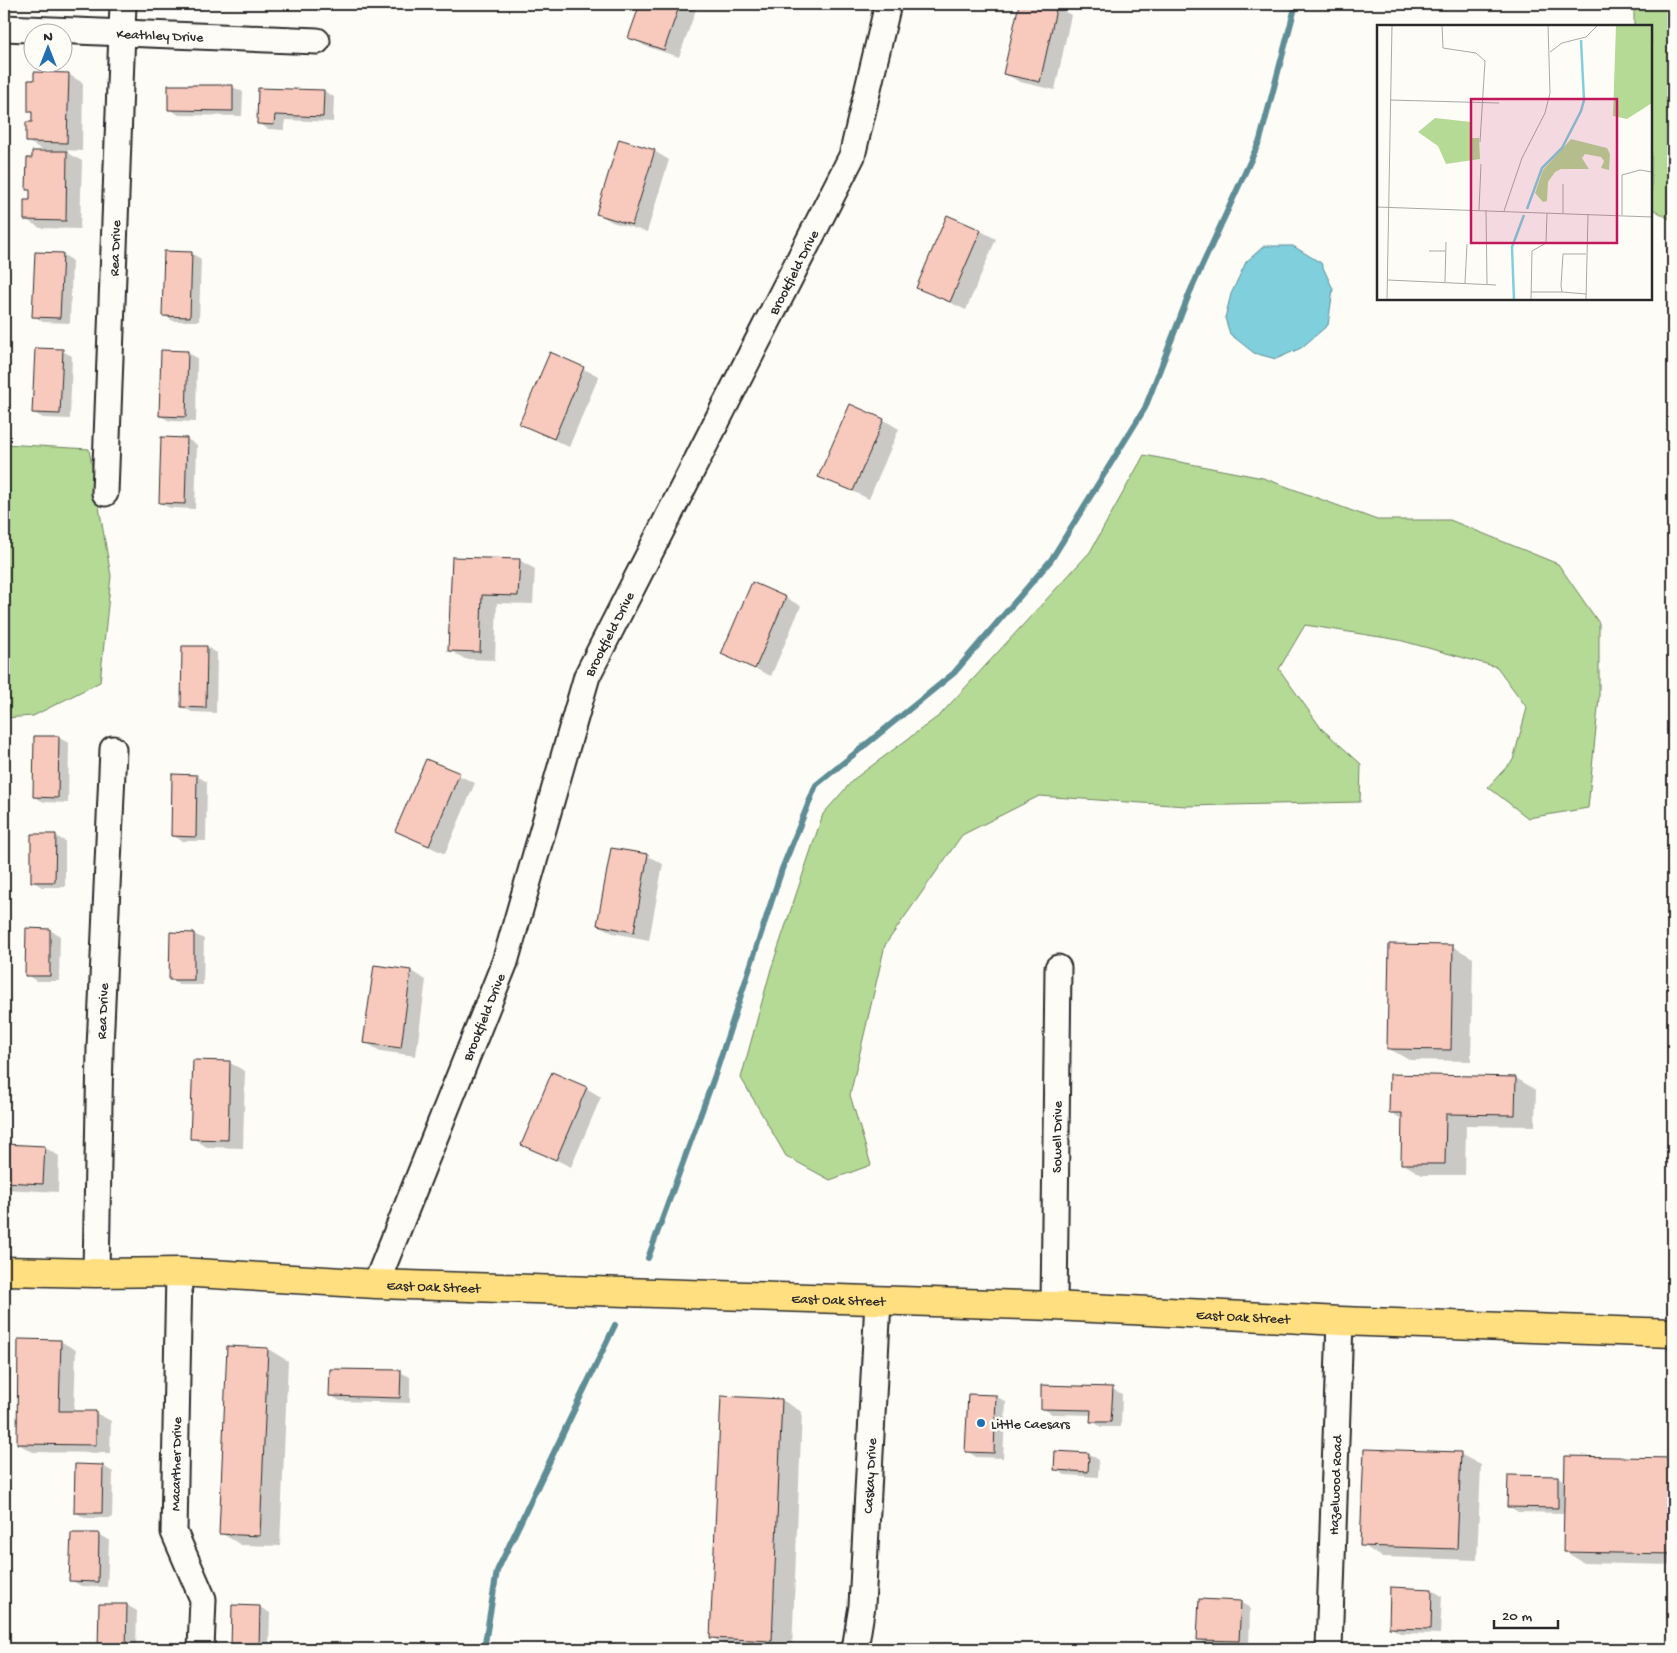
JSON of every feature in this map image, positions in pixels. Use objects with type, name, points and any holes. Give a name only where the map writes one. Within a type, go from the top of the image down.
[{"type":"highway","name":"East Oak Street","points":[[4,1271],[96,1274],[178,1272],[376,1284],[1054,1306],[1340,1321],[1673,1333]]},
{"type":"street","name":"Rea Drive","points":[[105,493],[123,4]]},
{"type":"street","name":"Brookfield Drive","points":[[376,1284],[505,962],[587,676],[852,156],[888,4]]},
{"type":"street","name":"Keathley Drive","points":[[4,28],[316,41]]},
{"type":"street","name":"Rea Drive","points":[[96,1274],[100,1048],[113,749]]},
{"type":"street","name":"Sowell Drive","points":[[1054,1306],[1058,968]]},
{"type":"street","name":"Macarther Drive","points":[[178,1272],[174,1532],[203,1599],[202,1649]]},
{"type":"street","name":"Caskay Drive","points":[[855,1649],[862,1606],[878,1301]]},
{"type":"street","name":"Hazelwood Road","points":[[1329,1649],[1340,1321]]},
{"type":"green space","points":[[1634,4],[1673,4],[1673,221],[1652,209],[1652,25],[1634,25]]},
{"type":"green space","points":[[4,444],[89,449],[111,576],[100,682],[33,716],[4,718]]},
{"type":"green space","points":[[1144,455],[1263,478],[1377,520],[1450,520],[1558,564],[1599,623],[1599,698],[1588,808],[1528,818],[1488,787],[1513,760],[1527,708],[1497,667],[1399,640],[1305,625],[1279,669],[1321,728],[1361,764],[1360,802],[1186,806],[1039,796],[962,835],[885,945],[850,1095],[871,1165],[830,1180],[786,1156],[741,1078],[771,969],[823,814],[854,779],[940,715],[1090,552]]},
{"type":"water","points":[[1264,246],[1293,246],[1321,263],[1333,289],[1328,325],[1301,348],[1276,359],[1254,353],[1230,334],[1225,318],[1231,294],[1246,262]]},
{"type":"building","points":[[640,4],[680,4],[664,50],[628,38]]},
{"type":"building","points":[[1019,4],[1057,5],[1040,82],[1003,74]]},
{"type":"building","points":[[34,72],[69,73],[67,143],[26,142],[26,122],[32,122],[32,112],[28,112],[28,80],[34,80]]},
{"type":"building","points":[[168,85],[233,85],[233,111],[168,110]]},
{"type":"building","points":[[258,88],[324,90],[323,117],[275,115],[274,125],[257,124]]},
{"type":"building","points":[[619,139],[655,150],[632,225],[596,214]]},
{"type":"building","points":[[32,151],[67,151],[66,221],[24,220],[24,200],[30,200],[30,190],[26,190],[27,158],[32,158]]},
{"type":"building","points":[[947,215],[981,230],[950,302],[916,288]]},
{"type":"building","points":[[164,251],[192,252],[190,317],[162,316]]},
{"type":"building","points":[[35,252],[63,253],[60,318],[32,317]]},
{"type":"building","points":[[35,348],[63,349],[60,414],[32,413]]},
{"type":"building","points":[[161,350],[188,351],[186,417],[159,416]]},
{"type":"building","points":[[550,352],[584,367],[554,439],[519,424]]},
{"type":"building","points":[[850,404],[884,419],[853,491],[818,477]]},
{"type":"building","points":[[161,437],[187,438],[185,504],[159,503]]},
{"type":"building","points":[[452,557],[520,559],[518,596],[482,595],[480,652],[448,651]]},
{"type":"building","points":[[752,582],[786,597],[755,669],[721,654]]},
{"type":"building","points":[[182,646],[207,646],[206,708],[181,707]]},
{"type":"building","points":[[34,736],[59,736],[58,798],[33,797]]},
{"type":"building","points":[[426,759],[460,773],[429,846],[395,831]]},
{"type":"building","points":[[172,774],[197,775],[196,837],[171,836]]},
{"type":"building","points":[[31,834],[56,834],[55,882],[31,882]]},
{"type":"building","points":[[611,848],[648,854],[634,932],[597,925]]},
{"type":"building","points":[[26,928],[50,929],[50,976],[25,976]]},
{"type":"building","points":[[170,932],[194,933],[194,980],[169,980]]},
{"type":"building","points":[[1389,944],[1453,945],[1451,1050],[1387,1049]]},
{"type":"building","points":[[374,965],[411,970],[401,1048],[363,1043]]},
{"type":"building","points":[[193,1060],[230,1061],[228,1140],[190,1139]]},
{"type":"building","points":[[552,1072],[587,1087],[556,1160],[521,1145]]},
{"type":"building","points":[[1390,1074],[1516,1077],[1515,1115],[1446,1114],[1445,1164],[1401,1164],[1402,1113],[1389,1113]]},
{"type":"building","points":[[4,1144],[45,1146],[43,1184],[4,1182]]},
{"type":"building","points":[[18,1339],[61,1340],[59,1411],[96,1411],[96,1445],[17,1444]]},
{"type":"building","points":[[227,1346],[268,1348],[260,1536],[219,1534]]},
{"type":"building","points":[[330,1369],[401,1370],[400,1398],[329,1396]]},
{"type":"building","points":[[1041,1385],[1113,1387],[1111,1422],[1090,1422],[1091,1410],[1041,1409]]},
{"type":"building","name":"Little Caesars","points":[[968,1394],[996,1395],[994,1453],[965,1452]]},
{"type":"building","points":[[721,1396],[782,1399],[772,1641],[710,1638]]},
{"type":"building","points":[[1364,1449],[1461,1452],[1457,1549],[1360,1546]]},
{"type":"building","points":[[1055,1451],[1089,1453],[1088,1472],[1054,1470]]},
{"type":"building","points":[[1565,1456],[1673,1458],[1673,1554],[1563,1552]]},
{"type":"building","points":[[75,1464],[103,1465],[102,1513],[74,1513]]},
{"type":"building","points":[[1508,1475],[1558,1476],[1558,1508],[1507,1507]]},
{"type":"building","points":[[71,1533],[99,1533],[98,1582],[69,1581]]},
{"type":"building","points":[[1390,1587],[1432,1589],[1431,1629],[1389,1628]]},
{"type":"building","points":[[1199,1599],[1241,1601],[1239,1641],[1197,1640]]},
{"type":"building","points":[[99,1604],[127,1604],[126,1649],[98,1649]]},
{"type":"building","points":[[232,1605],[260,1606],[259,1649],[231,1649]]},
{"type":"waterway","points":[[648,1258],[715,1075],[782,869],[816,785],[954,673],[1051,560],[1145,408],[1190,292],[1260,140],[1296,4]]},
{"type":"waterway","points":[[484,1649],[497,1571],[615,1325]]},
{"type":"place","name":"Little Caesars","points":[[981,1423]]}]
